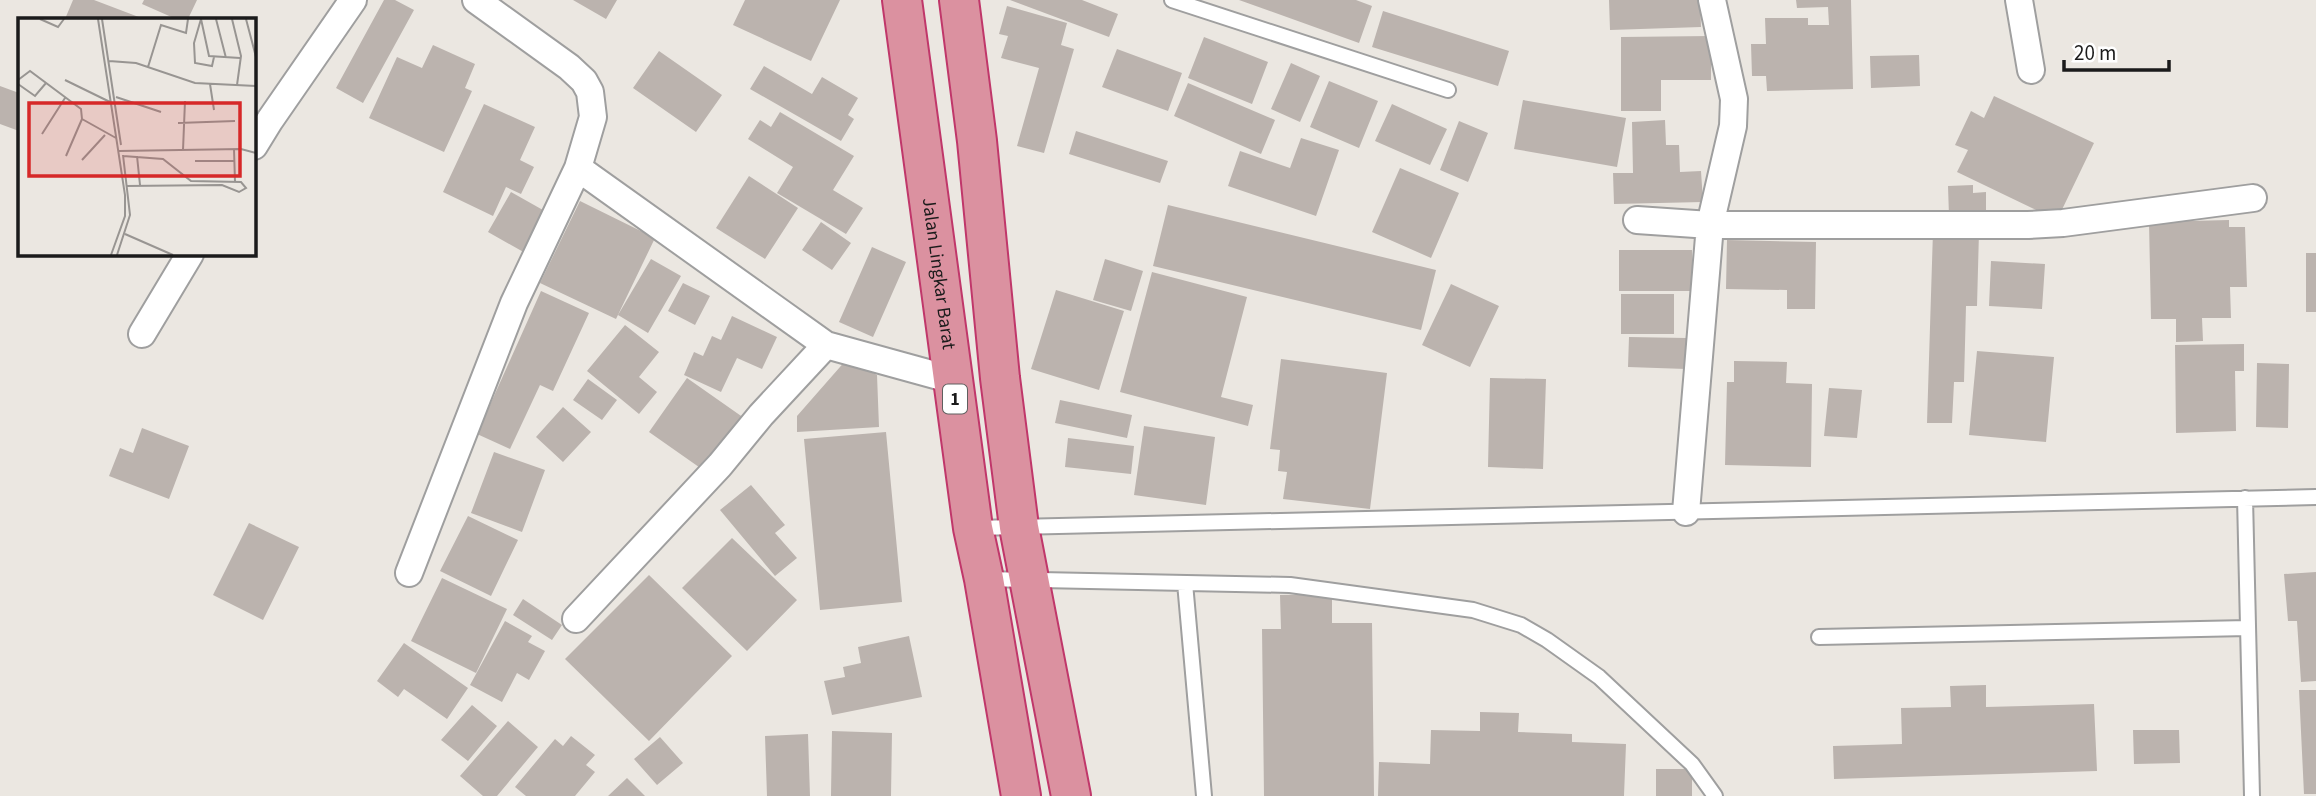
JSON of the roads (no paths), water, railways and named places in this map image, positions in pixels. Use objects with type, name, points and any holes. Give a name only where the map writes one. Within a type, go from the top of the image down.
[{"type":"highway","name":"Jalan Lingkar Barat","points":[[902,0],[973,528],[1021,796]]},
{"type":"highway","points":[[959,0],[1019,527],[1072,796]]},
{"type":"street","points":[[256,143],[353,0]]},
{"type":"street","points":[[410,573],[514,303],[578,168],[593,117],[590,92],[584,81],[569,67],[476,0]]},
{"type":"street","points":[[1686,512],[1710,225],[1733,126],[1734,99],[1712,0]]},
{"type":"street","points":[[2019,0],[2031,70]]},
{"type":"street","points":[[578,168],[826,345],[953,380]]},
{"type":"street","points":[[1637,220],[1710,225],[2039,224],[2253,198]]},
{"type":"street","points":[[142,334],[189,256]]},
{"type":"street","points":[[576,619],[720,465],[761,415],[826,345]]},
{"type":"lane","points":[[1172,0],[1448,90]]},
{"type":"lane","points":[[973,528],[2316,497]]},
{"type":"lane","points":[[2245,498],[2252,796]]},
{"type":"lane","points":[[984,579],[1290,585],[1473,610],[1521,625],[1599,677],[1692,764],[1715,796]]},
{"type":"lane","points":[[1185,583],[1204,796]]},
{"type":"lane","points":[[1819,637],[2248,628]]}]
